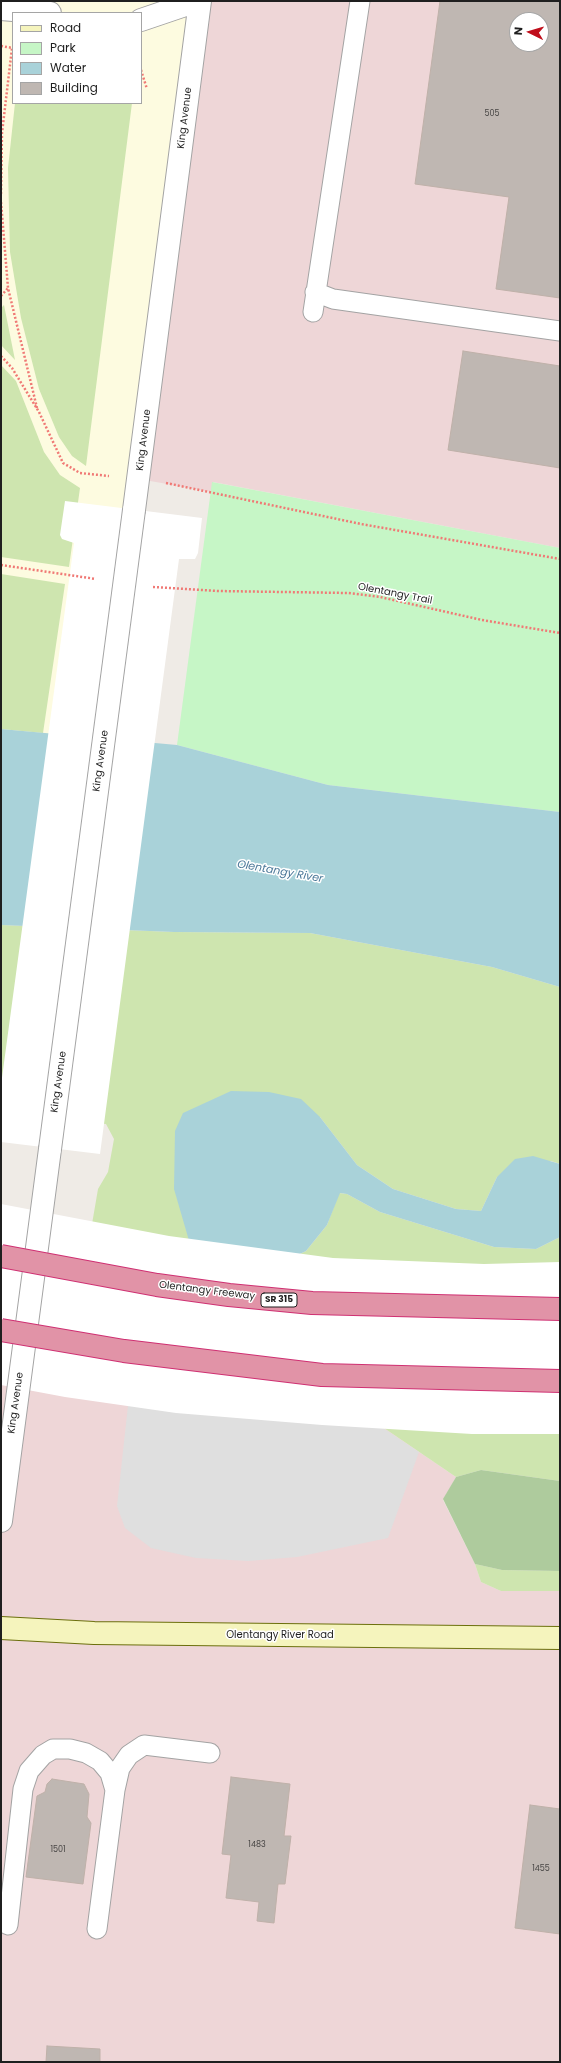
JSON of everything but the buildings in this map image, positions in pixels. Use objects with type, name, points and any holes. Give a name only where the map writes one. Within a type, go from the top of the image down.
[{"type":"highway","name":"Olentangy Freeway","points":[[1,1256],[157,1285],[229,1295],[305,1303],[560,1309]]},
{"type":"highway","points":[[1,1330],[124,1351],[322,1375],[560,1381]]},
{"type":"main road","name":"Olentangy River Road","points":[[1,1628],[94,1633],[560,1638]]},
{"type":"street","points":[[142,20],[198,1]]},
{"type":"street","name":"King Avenue","points":[[1,1521],[139,479],[198,1]]},
{"type":"street","points":[[1,9],[38,12]]},
{"type":"lane","points":[[313,312],[360,1]]},
{"type":"lane","points":[[315,292],[333,299],[560,331]]},
{"type":"lane","points":[[97,1929],[115,1790],[120,1768],[129,1755],[144,1745],[210,1753]]},
{"type":"lane","points":[[8,1925],[23,1789],[29,1772],[43,1756],[54,1749],[86,1753],[100,1761],[110,1773],[115,1790]]},
{"type":"path","points":[[1,46],[12,48],[2,132],[1,194]]},
{"type":"path","points":[[142,73],[147,89]]},
{"type":"path","points":[[1,202],[8,288],[39,412]]},
{"type":"path","points":[[1,296],[8,288]]},
{"type":"path","points":[[1,356],[12,368],[39,412],[63,463],[80,473],[139,479],[181,486],[361,524],[560,559]]},
{"type":"path","points":[[1,564],[71,575]]},
{"type":"path","name":"Olentangy Trail","points":[[177,589],[348,594],[380,597],[482,620],[560,633]]},
{"type":"shaded area","points":[[1,1],[200,1],[122,618],[1,827]]},
{"type":"shaded area","points":[[200,1],[560,1],[560,548],[213,482],[212,492],[139,479]]},
{"type":"shaded area","points":[[1,1246],[381,1426],[456,1477],[443,1500],[475,1564],[481,1582],[501,1591],[560,1591],[560,2062],[1,2062]]},
{"type":"shaded area","points":[[139,1305],[371,1420],[419,1452],[388,1538],[297,1557],[248,1561],[196,1558],[151,1548],[125,1528],[117,1506]]},
{"type":"green space","points":[[15,104],[132,104],[86,466],[72,456],[59,437],[39,389],[21,318],[10,252],[8,168]]},
{"type":"green space","points":[[4,305],[15,360],[1,345],[1,308]]},
{"type":"green space","points":[[1,365],[16,381],[44,452],[60,475],[80,488],[69,567],[1,557]]},
{"type":"green space","points":[[212,482],[560,548],[560,812],[328,785],[177,745]]},
{"type":"green space","points":[[1,574],[65,584],[43,733],[1,729]]},
{"type":"green space","points":[[1,925],[174,932],[310,933],[492,967],[560,987],[560,1164],[551,1161],[497,1177],[481,1211],[456,1209],[393,1189],[357,1165],[320,1117],[273,1267],[306,1251],[327,1225],[339,1193],[347,1194],[380,1212],[494,1247],[536,1249],[560,1237],[560,1481],[481,1470],[456,1477],[381,1426],[86,1259],[98,1189],[108,1172],[114,1139],[106,1124],[1,1112],[3,1086],[1,1084]]},
{"type":"green space","points":[[481,1470],[560,1481],[560,1571],[502,1570],[475,1564],[443,1499],[456,1477]]},
{"type":"green space","points":[[475,1564],[502,1570],[560,1571],[560,1591],[501,1591],[481,1582]]},
{"type":"water","name":"Olentangy River","points":[[1,729],[177,745],[328,785],[560,812],[560,987],[492,967],[310,933],[174,932],[1,925]]},
{"type":"water","points":[[231,1091],[269,1092],[301,1099],[320,1117],[357,1165],[393,1189],[456,1209],[481,1211],[497,1177],[515,1159],[533,1156],[560,1164],[560,1237],[536,1249],[494,1247],[380,1212],[347,1194],[340,1193],[327,1225],[306,1251],[273,1267],[192,1251],[174,1189],[175,1131],[183,1113]]},
{"type":"pier","points":[[65,501],[202,518],[198,553],[195,559],[179,559],[100,1154],[1,1142],[1,1085],[74,543],[62,539],[60,535]]},
{"type":"pier","points":[[1,1204],[169,1236],[333,1258],[484,1264],[560,1262],[560,1434],[472,1434],[322,1425],[176,1413],[65,1397],[1,1385]]}]
